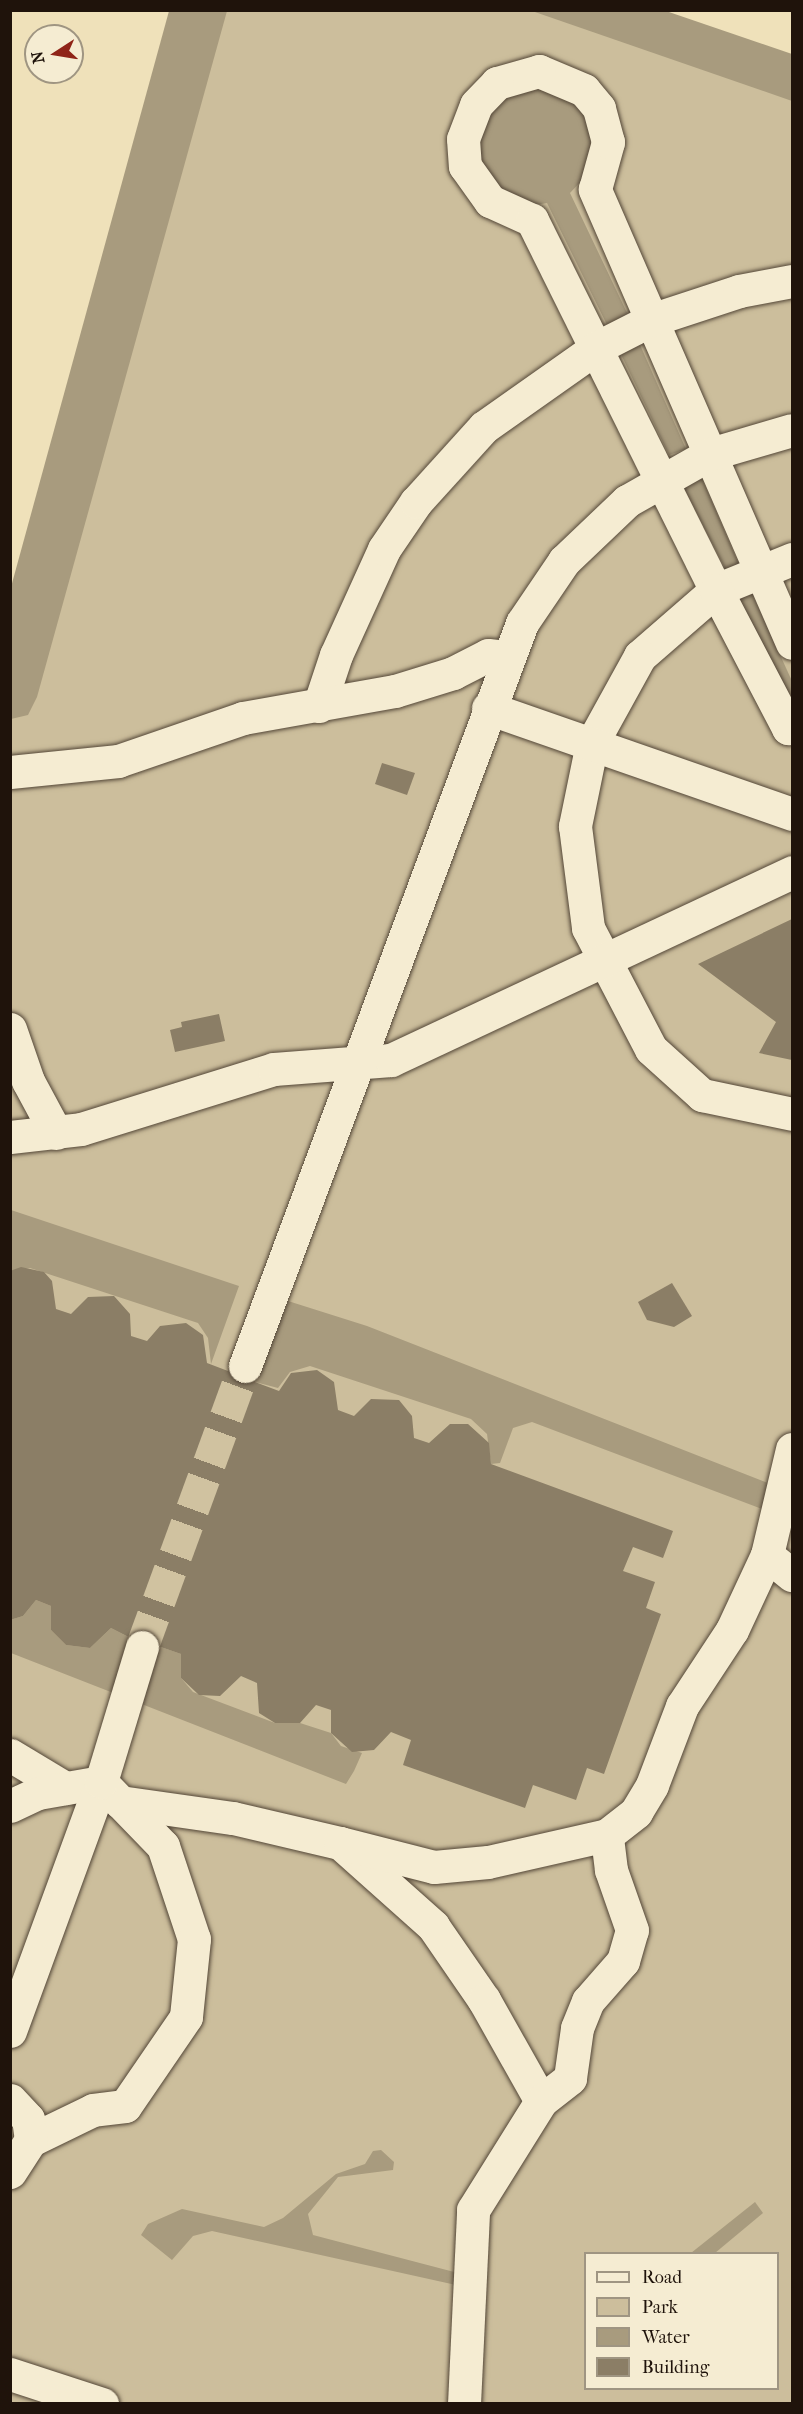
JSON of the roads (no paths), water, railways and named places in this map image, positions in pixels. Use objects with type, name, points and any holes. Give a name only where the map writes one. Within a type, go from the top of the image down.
[{"type":"street","points":[[792,643],[595,189],[608,142],[599,108],[584,90],[547,73],[497,83],[476,105],[463,139],[465,166],[490,201],[532,220],[663,477],[716,590],[788,728],[792,726]]},
{"type":"street","points":[[319,706],[363,591],[416,502],[484,427],[596,348],[651,320],[739,291],[792,281]]},
{"type":"street","points":[[245,1366],[279,1269],[360,1063],[506,657],[564,561],[594,529],[663,477],[710,454],[792,430]]},
{"type":"street","points":[[792,560],[761,569],[716,590],[640,656],[592,743],[578,798],[576,861],[586,917],[601,960],[651,1049],[673,1074],[702,1095],[792,1114]]},
{"type":"street","points":[[10,772],[118,761],[243,718],[319,706],[423,683],[488,655],[506,657]]},
{"type":"street","points":[[488,708],[792,814]]},
{"type":"street","points":[[10,1137],[56,1133],[274,1069],[391,1060],[792,872]]},
{"type":"street","points":[[10,1029],[28,1081],[56,1133]]},
{"type":"street","points":[[10,1806],[65,1788],[110,1792],[233,1818],[434,1867],[488,1862],[607,1835],[636,1812],[652,1785],[682,1706],[777,1557],[792,1449]]},
{"type":"street","points":[[10,2031],[110,1792],[120,1711],[142,1647]]},
{"type":"street","points":[[10,1755],[65,1788]]},
{"type":"street","points":[[10,2172],[31,2140],[93,2110],[125,2106],[186,2017],[194,1939],[163,1846],[110,1792]]},
{"type":"street","points":[[464,2403],[473,2210],[541,2101],[570,2078],[577,2028],[588,2001],[623,1961],[632,1930],[611,1870],[607,1835]]},
{"type":"street","points":[[340,1843],[433,1926],[484,2000],[541,2101]]},
{"type":"street","points":[[10,2100],[28,2119],[31,2140]]},
{"type":"street","points":[[10,2373],[102,2403]]},
{"type":"water","points":[[169,11],[227,11],[37,697],[28,715],[11,719],[11,587]]},
{"type":"water","points":[[532,11],[666,11],[792,54],[792,101]]},
{"type":"water","points":[[520,86],[556,89],[584,111],[594,145],[583,179],[570,193],[630,319],[609,329],[547,203],[535,205],[496,192],[475,157],[489,105]]},
{"type":"water","points":[[637,338],[686,449],[669,455],[618,348]]},
{"type":"water","points":[[700,474],[740,567],[727,572],[682,484]]},
{"type":"water","points":[[749,587],[792,681],[792,705],[737,593]]},
{"type":"water","points":[[11,1210],[239,1286],[211,1364],[208,1338],[198,1323],[30,1268],[11,1271]]},
{"type":"water","points":[[288,1301],[367,1326],[768,1483],[770,1512],[532,1422],[513,1428],[500,1463],[491,1464],[487,1434],[471,1419],[310,1366],[290,1372],[278,1388],[255,1382]]},
{"type":"water","points":[[36,1600],[51,1606],[51,1630],[66,1645],[90,1648],[111,1628],[156,1651],[158,1646],[181,1654],[181,1678],[193,1692],[275,1723],[300,1723],[331,1733],[341,1746],[362,1753],[354,1771],[346,1784],[11,1653],[10,1620],[23,1616]]},
{"type":"water","points":[[381,2150],[394,2162],[393,2170],[338,2177],[308,2214],[313,2235],[458,2273],[456,2285],[212,2231],[193,2236],[172,2260],[141,2235],[148,2224],[182,2209],[264,2227],[283,2218],[336,2174],[365,2164],[373,2151]]},
{"type":"water","points":[[755,2202],[763,2213],[716,2252],[692,2252]]},
{"type":"tunnel","points":[[142,1647],[245,1366]]}]
